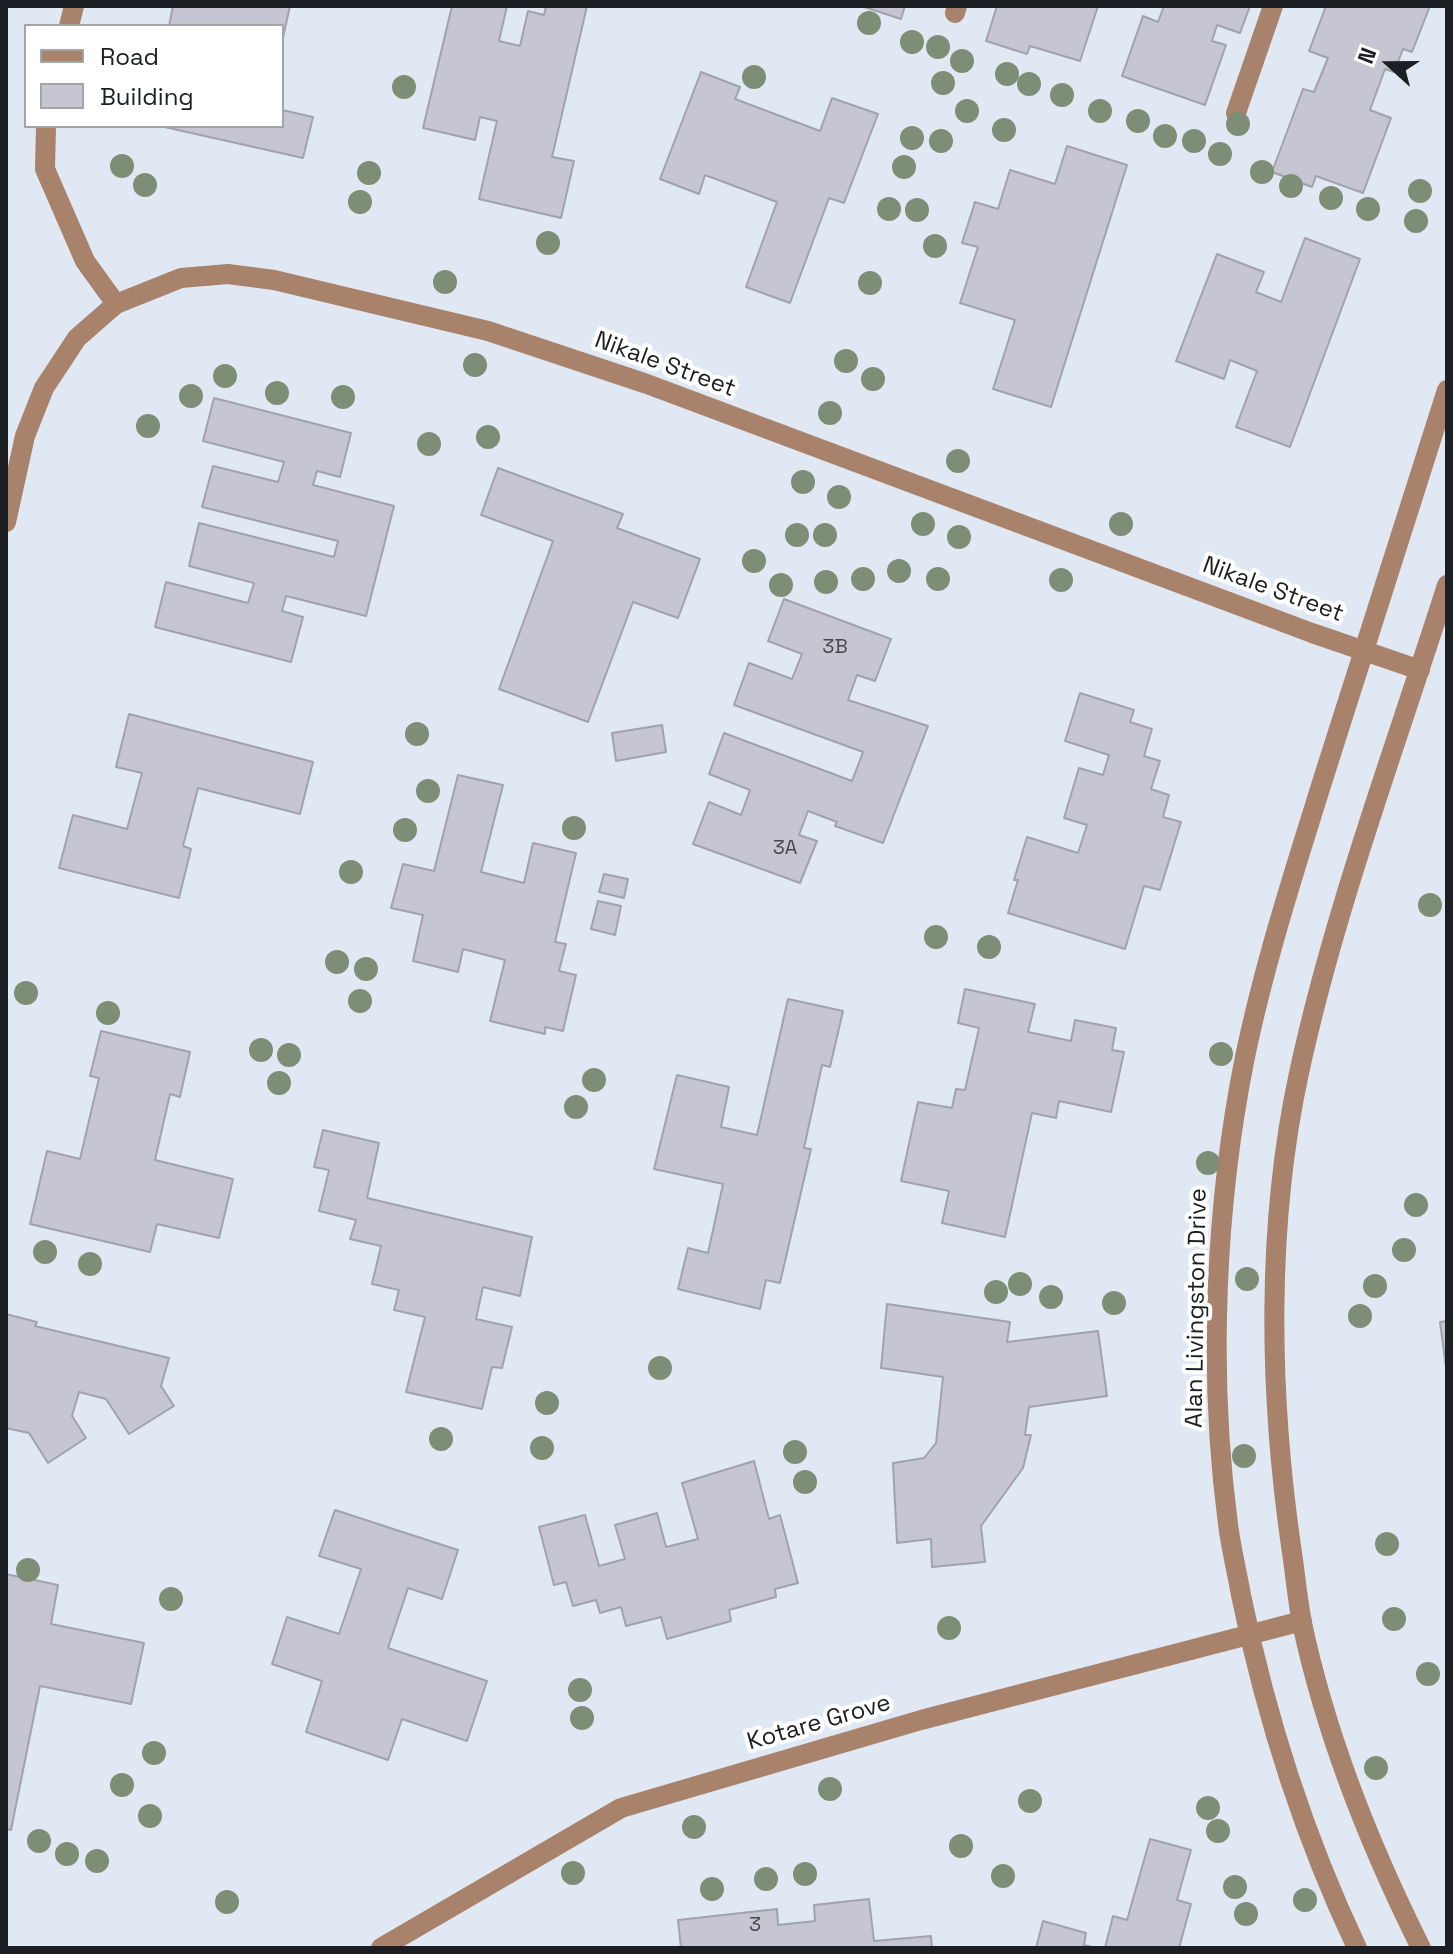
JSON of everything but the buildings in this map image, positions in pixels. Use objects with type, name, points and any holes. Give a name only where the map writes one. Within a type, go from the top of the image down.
[{"type":"street","points":[[1236,113],[1273,6]]},
{"type":"street","points":[[46,128],[45,169],[85,261],[116,304]]},
{"type":"street","name":"Nikale Street","points":[[6,522],[25,436],[44,388],[77,338],[116,304],[181,278],[228,274],[274,280],[488,331],[661,389],[1420,670]]},
{"type":"street","name":"Alan Livingston Drive","points":[[1357,1948],[1304,1822],[1275,1734],[1249,1635],[1228,1527],[1220,1456],[1220,1249],[1226,1175],[1245,1057],[1273,941],[1447,390]]},
{"type":"street","points":[[1421,1948],[1391,1888],[1345,1771],[1320,1696],[1302,1621],[1280,1453],[1274,1364],[1283,1180],[1298,1078],[1320,984],[1447,585]]},
{"type":"street","name":"Kotare Grove","points":[[381,1948],[621,1808],[921,1720],[1302,1621]]}]
